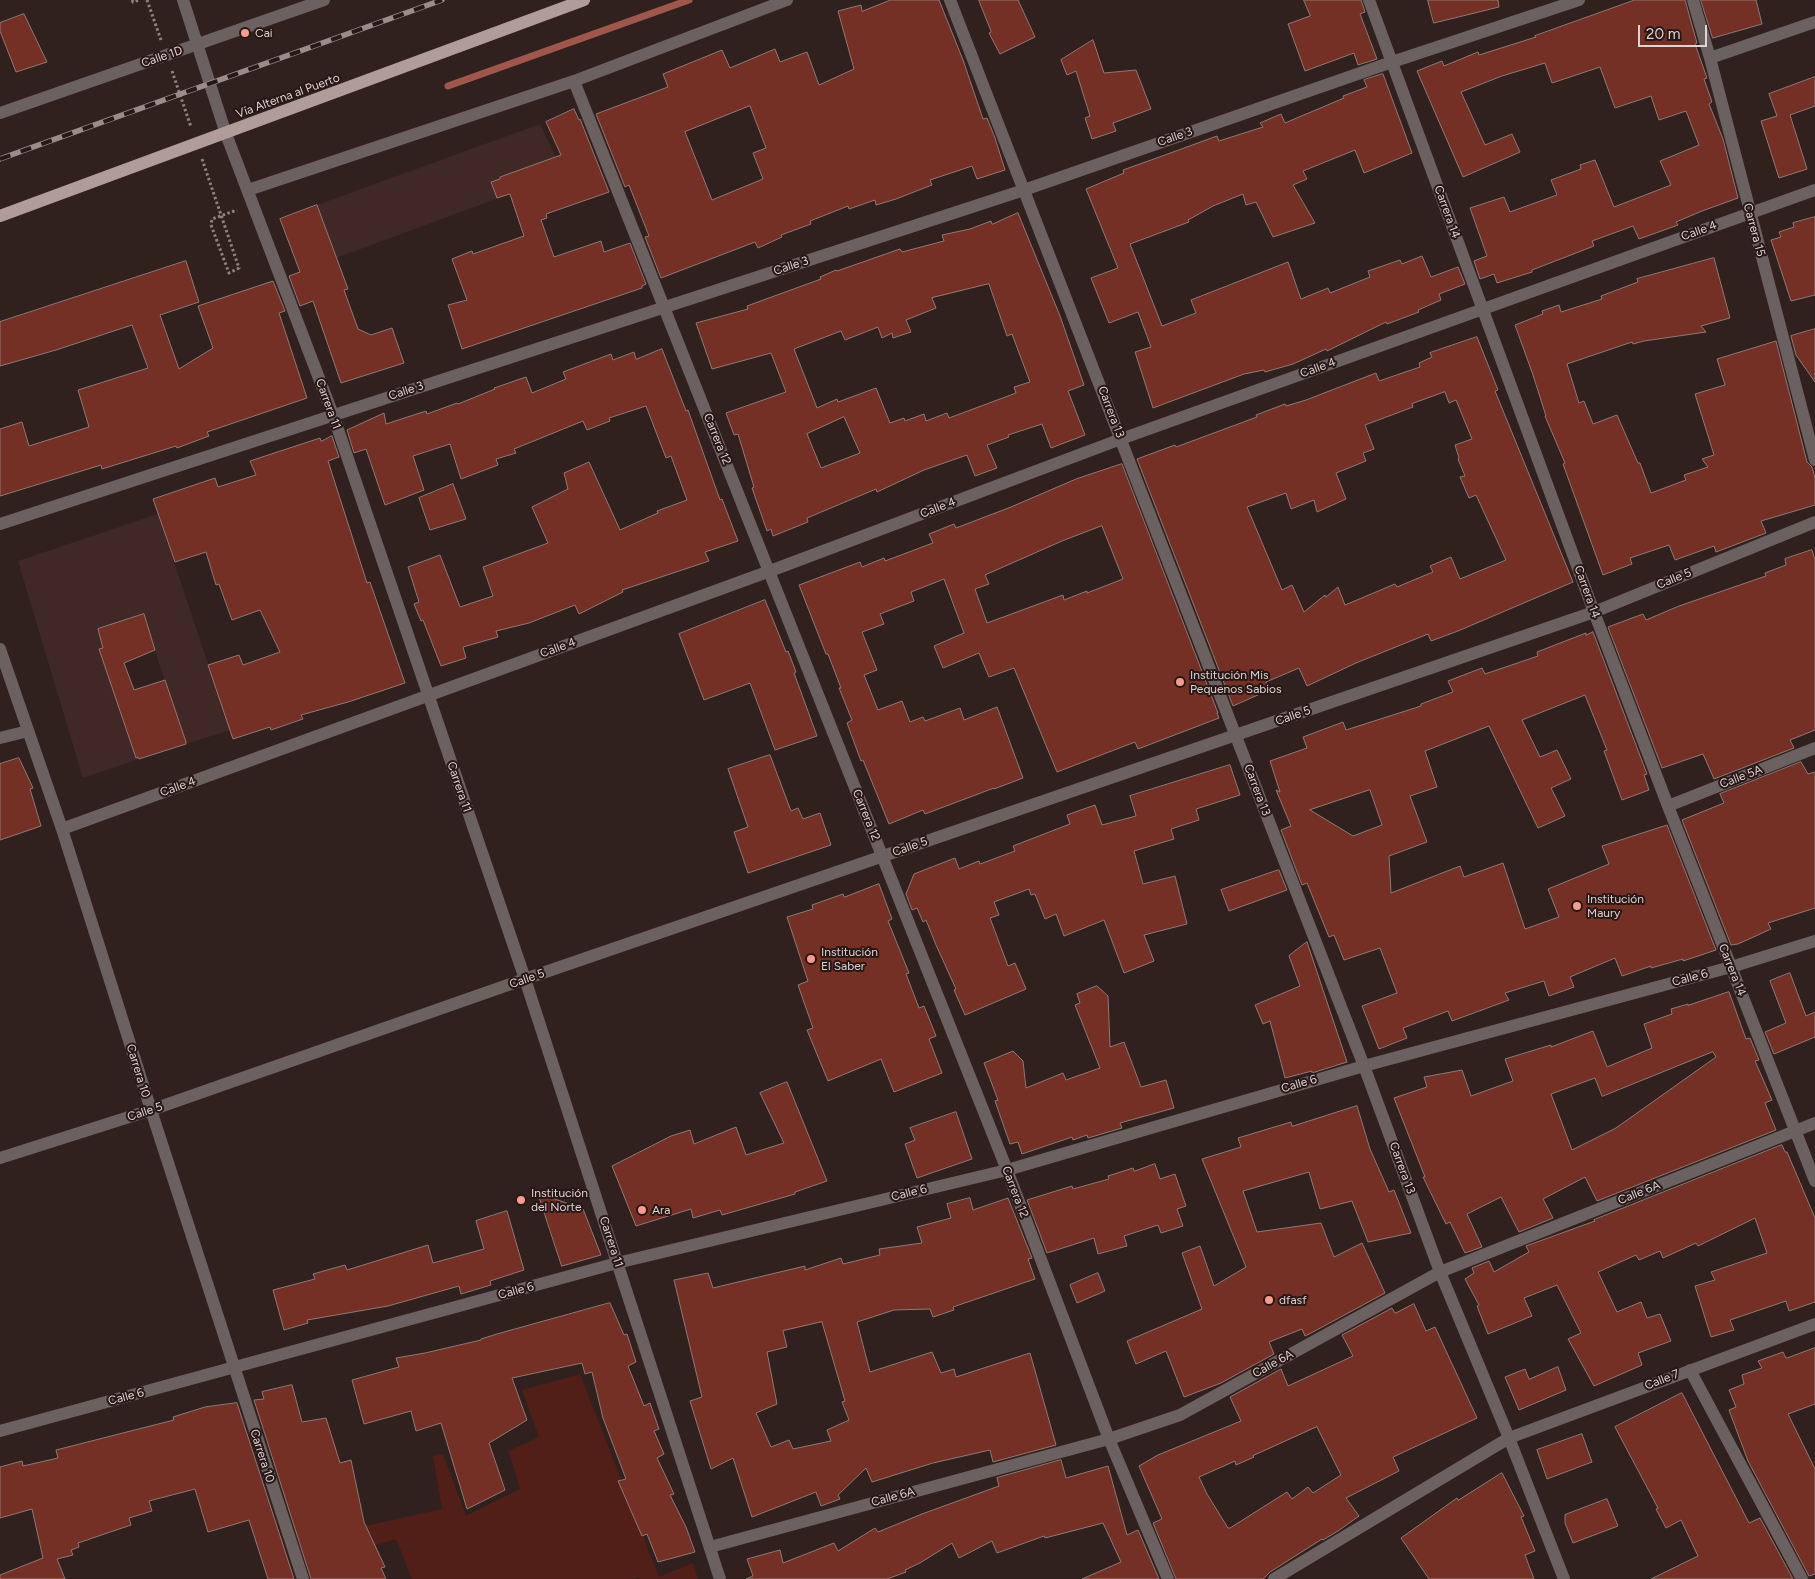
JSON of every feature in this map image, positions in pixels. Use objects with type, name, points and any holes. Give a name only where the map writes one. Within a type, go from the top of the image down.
[{"type":"main road","name":"Vía Alterna al Puerto","points":[[0,216],[584,0]]},
{"type":"street","name":"Carrera 11","points":[[183,0],[226,134],[333,415],[525,979],[720,1579]]},
{"type":"street","name":"Calle 1D","points":[[0,113],[324,0]]},
{"type":"street","points":[[248,190],[574,81],[788,0]]},
{"type":"street","name":"Carrera 13","points":[[950,0],[1364,1066],[1440,1272],[1509,1438],[1564,1579]]},
{"type":"street","name":"Carrera 14","points":[[1369,0],[1594,612],[1815,1181]]},
{"type":"street","name":"Calle 3","points":[[0,524],[1024,190],[1563,3],[1579,0]]},
{"type":"street","name":"Carrera 15","points":[[1693,0],[1710,58],[1815,460]]},
{"type":"street","points":[[1710,58],[1815,22]]},
{"type":"street","name":"Carrera 12","points":[[574,81],[1007,1170],[1109,1439],[1168,1579]]},
{"type":"street","name":"Calle 4","points":[[62,829],[770,571],[1121,439],[1815,190]]},
{"type":"street","name":"Calle 5","points":[[0,1158],[151,1110],[525,979],[1594,612],[1815,522]]},
{"type":"street","name":"Carrera 10","points":[[0,649],[62,829],[303,1579]]},
{"type":"street","points":[[0,738],[28,731]]},
{"type":"street","name":"Calle 5A","points":[[1668,806],[1815,748]]},
{"type":"street","name":"Calle 6","points":[[0,1431],[618,1263],[1007,1170],[1364,1066],[1731,967],[1815,942]]},
{"type":"street","name":"Calle 6A","points":[[710,1547],[1109,1439],[1180,1415],[1440,1272],[1815,1123]]},
{"type":"street","name":"Calle 7","points":[[1274,1579],[1509,1438],[1815,1324]]},
{"type":"street","points":[[1690,1370],[1802,1579]]},
{"type":"path","points":[[132,1],[139,0]]},
{"type":"path","points":[[212,219],[253,205]]},
{"type":"shaded area","points":[[540,124],[564,174],[336,258],[317,205]]},
{"type":"shaded area","points":[[158,514],[230,730],[186,744],[143,615],[98,630],[139,759],[83,778],[18,561]]},
{"type":"shaded area","points":[[580,1374],[659,1577],[693,1563],[698,1579],[640,1579],[639,1577],[635,1579],[412,1579],[396,1539],[318,1563],[308,1539],[442,1509],[433,1456],[443,1454],[466,1516],[520,1489],[509,1451],[539,1437],[522,1390]]},
{"type":"building","points":[[891,0],[939,0],[963,60],[983,119],[987,118],[995,138],[1005,170],[977,179],[972,166],[930,180],[932,185],[896,199],[876,205],[875,200],[849,209],[848,206],[810,221],[811,224],[781,235],[782,237],[758,248],[755,242],[661,278],[645,237],[649,236],[629,185],[625,187],[596,114],[668,87],[663,74],[722,50],[730,68],[775,49],[780,62],[807,52],[819,85],[854,69],[838,11],[861,5],[862,11]],"holes":[[[750,106],[766,148],[753,153],[763,179],[712,200],[685,132]]]},
{"type":"building","points":[[979,0],[1018,0],[1035,37],[1000,54],[989,33],[991,32]]},
{"type":"building","points":[[1304,0],[1361,0],[1365,12],[1360,14],[1377,59],[1358,65],[1354,53],[1305,71],[1288,24],[1310,16]]},
{"type":"building","points":[[1428,0],[1498,0],[1499,7],[1434,23]]},
{"type":"building","points":[[1635,0],[1685,0],[1697,43],[1695,44],[1707,78],[1704,79],[1712,102],[1709,104],[1723,139],[1738,198],[1676,222],[1678,225],[1639,239],[1633,226],[1592,241],[1594,246],[1532,270],[1532,272],[1497,283],[1494,274],[1480,279],[1474,261],[1487,256],[1470,208],[1504,197],[1510,212],[1557,195],[1551,180],[1581,169],[1580,165],[1595,160],[1614,207],[1671,185],[1660,161],[1699,145],[1686,111],[1659,120],[1651,96],[1615,108],[1600,67],[1552,83],[1545,63],[1502,76],[1461,92],[1485,145],[1512,134],[1520,152],[1463,177],[1417,71],[1442,61],[1444,66],[1478,52],[1479,55],[1536,37]]},
{"type":"building","points":[[1701,0],[1756,0],[1762,24],[1713,38]]},
{"type":"building","points":[[24,14],[47,62],[16,72],[0,31],[0,23]]},
{"type":"building","points":[[1093,40],[1104,73],[1136,70],[1151,109],[1113,123],[1116,131],[1092,139],[1085,118],[1090,116],[1076,71],[1067,75],[1061,60]]},
{"type":"building","points":[[1383,74],[1412,153],[1364,173],[1355,150],[1303,171],[1307,179],[1293,185],[1315,223],[1273,237],[1256,202],[1246,205],[1243,194],[1213,206],[1188,220],[1189,222],[1130,244],[1162,326],[1196,313],[1191,300],[1288,262],[1301,299],[1328,288],[1330,293],[1370,277],[1368,271],[1400,260],[1402,264],[1422,256],[1431,277],[1458,267],[1465,284],[1439,294],[1441,300],[1418,310],[1419,312],[1387,324],[1386,322],[1327,351],[1326,349],[1293,364],[1265,372],[1264,370],[1244,374],[1153,408],[1135,352],[1151,347],[1138,312],[1109,323],[1091,278],[1118,268],[1086,189],[1124,173],[1123,170],[1217,136],[1219,141],[1263,127],[1260,123],[1281,114],[1285,123],[1367,87],[1364,80]]},
{"type":"building","points":[[1815,77],[1815,106],[1790,115],[1807,169],[1779,178],[1761,121],[1777,116],[1769,94]]},
{"type":"building","points":[[574,109],[580,119],[609,192],[546,214],[547,218],[541,220],[554,257],[601,241],[604,252],[630,243],[646,284],[642,288],[462,349],[448,305],[467,300],[452,259],[472,251],[473,254],[524,236],[510,194],[497,198],[491,182],[561,155],[546,122]]},
{"type":"building","points":[[317,205],[348,289],[344,290],[358,329],[371,335],[392,328],[404,363],[341,383],[313,301],[300,306],[289,276],[300,272],[280,219]]},
{"type":"building","points":[[1018,213],[1060,316],[1084,385],[1068,391],[1085,435],[1051,448],[1042,424],[1008,435],[1009,437],[987,445],[997,468],[975,476],[967,455],[924,470],[877,492],[876,489],[807,518],[808,522],[773,536],[771,529],[767,531],[752,488],[754,487],[738,434],[734,435],[726,413],[786,392],[771,353],[712,369],[696,323],[748,309],[747,306],[821,279],[820,277],[836,270],[900,249],[902,252],[944,241],[942,235],[970,229],[991,221],[992,224]],"holes":[[[989,284],[1007,336],[1012,334],[1030,382],[1014,387],[1016,393],[949,418],[947,413],[926,421],[924,414],[905,421],[904,418],[890,423],[876,388],[838,402],[837,399],[817,408],[794,349],[841,331],[845,340],[878,327],[882,338],[892,333],[893,338],[911,332],[906,320],[936,308],[932,298]],[[844,417],[860,453],[821,468],[807,434]]]},
{"type":"building","points":[[1815,217],[1815,295],[1791,301],[1771,240],[1781,237],[1779,232],[1794,227],[1793,223]]},
{"type":"building","points":[[1714,258],[1730,318],[1701,326],[1706,332],[1633,344],[1632,342],[1567,364],[1579,403],[1584,401],[1593,424],[1617,415],[1638,463],[1640,463],[1651,493],[1686,480],[1684,475],[1708,467],[1702,459],[1714,455],[1695,394],[1725,385],[1717,359],[1776,341],[1807,462],[1812,467],[1815,478],[1815,505],[1761,521],[1766,533],[1716,552],[1714,546],[1675,560],[1669,545],[1630,558],[1632,564],[1603,575],[1563,464],[1565,463],[1545,416],[1515,325],[1543,314],[1542,311],[1559,305],[1561,312],[1602,299],[1601,296],[1638,282],[1637,279]]},
{"type":"building","points":[[186,261],[199,302],[160,315],[179,369],[213,348],[198,306],[273,281],[285,311],[279,313],[307,398],[207,432],[209,436],[177,448],[176,446],[102,469],[101,465],[0,496],[0,429],[22,422],[29,446],[89,427],[78,390],[148,368],[132,325],[0,366],[0,322]]},
{"type":"building","points":[[1815,329],[1815,382],[1796,355],[1791,336]]},
{"type":"building","points":[[1477,337],[1498,390],[1495,391],[1573,582],[1431,641],[1428,634],[1356,663],[1307,686],[1299,668],[1266,682],[1269,690],[1233,706],[1137,459],[1175,445],[1176,447],[1257,417],[1256,415],[1285,404],[1286,406],[1306,400],[1376,373],[1379,381],[1420,367],[1419,363],[1432,357],[1430,353]],"holes":[[[1445,392],[1449,403],[1456,400],[1472,439],[1455,445],[1465,476],[1460,477],[1469,498],[1476,495],[1506,560],[1460,579],[1451,557],[1430,566],[1433,572],[1397,587],[1395,584],[1345,605],[1338,587],[1304,612],[1292,585],[1282,590],[1247,507],[1286,493],[1291,509],[1314,500],[1317,512],[1346,499],[1336,473],[1366,461],[1363,453],[1374,449],[1365,425],[1413,407],[1412,404]]]},
{"type":"building","points":[[662,349],[686,411],[688,410],[720,500],[722,499],[738,541],[705,552],[709,561],[622,590],[623,592],[579,614],[575,605],[529,623],[496,631],[498,637],[463,647],[466,658],[441,666],[423,620],[421,621],[414,604],[419,602],[408,567],[440,555],[460,607],[493,596],[483,567],[548,543],[532,507],[568,489],[564,473],[589,462],[620,530],[658,513],[657,511],[687,500],[671,456],[666,458],[646,406],[609,418],[610,421],[587,430],[583,421],[514,449],[516,453],[496,459],[498,465],[461,479],[450,444],[413,456],[424,490],[385,505],[366,449],[354,453],[347,430],[384,413],[386,424],[426,411],[427,414],[526,377],[532,393],[566,379],[563,372],[611,354],[613,360],[634,352],[636,359]]},
{"type":"building","points":[[332,436],[339,457],[328,461],[367,583],[370,582],[405,683],[301,715],[303,719],[271,730],[270,727],[233,739],[208,665],[239,655],[243,665],[280,652],[260,610],[232,620],[219,584],[216,585],[206,552],[175,562],[153,499],[215,478],[218,487],[256,475],[250,461],[320,438],[321,441]]},
{"type":"building","points":[[1122,464],[1219,718],[1138,749],[1135,742],[1057,772],[1014,668],[989,677],[979,653],[943,668],[934,646],[964,633],[944,579],[911,592],[914,601],[880,614],[884,624],[862,632],[877,670],[864,675],[878,710],[902,701],[910,722],[923,717],[925,721],[960,708],[964,720],[997,707],[1023,778],[925,814],[923,810],[889,824],[863,760],[861,761],[847,723],[852,720],[839,688],[841,688],[799,585],[860,562],[862,567],[884,558],[885,561],[933,543],[929,534],[954,524],[956,528],[1076,479]],"holes":[[[1102,526],[1123,579],[1064,600],[1063,595],[987,623],[975,589],[989,584],[985,575],[1062,541]]]},
{"type":"building","points":[[453,484],[466,519],[430,530],[419,498]]},
{"type":"building","points":[[1812,550],[1815,560],[1815,730],[1790,740],[1794,748],[1714,779],[1703,754],[1662,768],[1608,627],[1643,614],[1646,620],[1679,606],[1766,576],[1765,573],[1786,565],[1785,559]]},
{"type":"building","points":[[765,600],[786,652],[788,651],[817,736],[775,750],[750,683],[704,700],[679,634]]},
{"type":"building","points":[[144,614],[155,650],[124,663],[134,690],[165,680],[186,744],[139,759],[138,757],[136,758],[99,649],[103,648],[98,629]]},
{"type":"building","points":[[1593,632],[1647,774],[1644,775],[1649,790],[1622,800],[1604,751],[1607,750],[1585,695],[1522,720],[1540,757],[1557,750],[1571,779],[1551,788],[1565,816],[1538,828],[1489,726],[1425,751],[1437,787],[1410,796],[1427,842],[1389,856],[1391,893],[1460,866],[1464,877],[1503,863],[1525,929],[1559,917],[1548,889],[1609,864],[1602,846],[1667,825],[1716,950],[1683,961],[1683,959],[1651,968],[1651,966],[1622,976],[1615,958],[1570,977],[1574,987],[1549,996],[1544,981],[1505,993],[1509,1000],[1452,1021],[1448,1011],[1403,1028],[1407,1038],[1379,1049],[1362,1006],[1397,993],[1380,948],[1344,960],[1334,935],[1329,937],[1307,883],[1302,885],[1281,830],[1291,826],[1276,790],[1280,792],[1270,761],[1307,748],[1303,737],[1343,722],[1346,730],[1421,706],[1421,704],[1453,692],[1448,681],[1482,668],[1485,674],[1538,656],[1537,652],[1586,633],[1586,635]],"holes":[[[1370,790],[1382,825],[1353,836],[1310,810]]]},
{"type":"building","points":[[770,755],[791,811],[798,808],[803,819],[820,813],[831,845],[748,873],[734,832],[748,827],[728,769]]},
{"type":"building","points":[[19,758],[33,788],[30,789],[41,826],[0,840],[0,764]]},
{"type":"building","points":[[1801,762],[1808,774],[1815,772],[1815,908],[1768,923],[1771,929],[1738,944],[1731,945],[1682,820],[1724,803],[1720,794]]},
{"type":"building","points":[[1230,765],[1240,795],[1196,809],[1199,820],[1171,829],[1174,839],[1134,851],[1143,884],[1175,876],[1187,924],[1144,935],[1154,961],[1124,973],[1104,920],[1064,936],[1056,914],[1045,919],[1035,894],[1031,895],[1029,889],[994,902],[999,915],[990,918],[1008,966],[1015,963],[1026,989],[965,1015],[954,990],[956,989],[926,920],[923,922],[917,908],[912,910],[906,894],[914,874],[955,858],[959,869],[979,861],[980,864],[1015,851],[1013,846],[1070,824],[1067,815],[1095,805],[1102,825],[1136,816],[1130,796]]},
{"type":"building","points":[[1279,870],[1287,890],[1229,911],[1221,890]]},
{"type":"building","points":[[879,884],[892,919],[888,921],[909,973],[906,974],[919,1008],[924,1006],[936,1036],[929,1039],[942,1073],[894,1092],[881,1059],[828,1081],[807,1030],[813,1028],[798,985],[808,981],[787,917],[813,909],[812,905],[843,894],[844,897]]},
{"type":"building","points":[[1307,942],[1347,1062],[1312,1073],[1312,1071],[1285,1078],[1270,1021],[1263,1024],[1255,1005],[1300,986],[1289,956]]},
{"type":"building","points":[[1790,973],[1806,1016],[1815,1012],[1815,1037],[1774,1054],[1765,1032],[1786,1023],[1770,981]]},
{"type":"building","points":[[1097,986],[1108,996],[1110,1047],[1124,1042],[1141,1087],[1166,1080],[1174,1108],[1120,1123],[1122,1128],[1088,1138],[1087,1135],[1073,1140],[1072,1137],[1022,1154],[1018,1142],[1010,1144],[995,1101],[998,1100],[984,1063],[1013,1051],[1023,1061],[1026,1088],[1063,1073],[1066,1080],[1100,1068],[1075,1005],[1080,1003],[1077,994]]},
{"type":"building","points":[[1729,992],[1746,1039],[1750,1038],[1759,1060],[1755,1061],[1772,1100],[1765,1103],[1776,1130],[1597,1201],[1585,1177],[1543,1199],[1553,1218],[1519,1232],[1501,1197],[1467,1214],[1482,1247],[1465,1253],[1450,1222],[1446,1224],[1423,1177],[1425,1177],[1394,1098],[1427,1087],[1424,1077],[1462,1070],[1471,1096],[1513,1081],[1505,1059],[1551,1045],[1551,1047],[1593,1031],[1607,1067],[1652,1048],[1644,1024],[1672,1014],[1671,1009]],"holes":[[[1713,1052],[1716,1057],[1616,1128],[1572,1150],[1551,1094],[1595,1078],[1602,1096]]]},
{"type":"building","points":[[787,1082],[827,1181],[795,1192],[795,1194],[722,1215],[720,1210],[693,1218],[691,1209],[636,1226],[612,1166],[671,1136],[690,1130],[694,1144],[736,1127],[746,1155],[784,1143],[760,1093]]},
{"type":"building","points":[[1357,1106],[1370,1149],[1389,1192],[1394,1190],[1411,1233],[1368,1242],[1352,1201],[1320,1209],[1309,1172],[1243,1191],[1257,1232],[1321,1223],[1334,1257],[1362,1243],[1385,1293],[1305,1336],[1302,1329],[1269,1342],[1274,1354],[1221,1383],[1184,1397],[1166,1351],[1136,1364],[1127,1341],[1202,1309],[1182,1253],[1200,1246],[1214,1286],[1246,1267],[1202,1159],[1241,1147],[1238,1138],[1291,1122],[1292,1126]]},
{"type":"building","points":[[956,1112],[972,1159],[917,1178],[905,1144],[915,1140],[910,1128]]},
{"type":"building","points":[[1782,1145],[1785,1152],[1787,1152],[1815,1218],[1815,1302],[1789,1311],[1786,1301],[1730,1320],[1734,1330],[1711,1337],[1695,1286],[1715,1280],[1711,1272],[1767,1253],[1755,1218],[1698,1246],[1696,1243],[1663,1258],[1660,1251],[1639,1260],[1636,1255],[1598,1272],[1617,1312],[1641,1302],[1647,1318],[1660,1314],[1671,1341],[1638,1353],[1642,1365],[1594,1386],[1568,1339],[1581,1333],[1557,1285],[1524,1298],[1532,1316],[1488,1334],[1477,1306],[1479,1305],[1465,1279],[1474,1273],[1472,1268],[1489,1261],[1494,1272],[1529,1252],[1526,1246],[1595,1221]]},
{"type":"building","points":[[1155,1164],[1160,1179],[1175,1174],[1186,1206],[1177,1209],[1183,1226],[1161,1233],[1158,1225],[1124,1236],[1127,1246],[1098,1254],[1094,1238],[1047,1253],[1027,1200],[1072,1186],[1073,1189],[1109,1179],[1108,1176],[1133,1168],[1134,1171]]},
{"type":"building","points":[[538,1193],[583,1209],[601,1255],[562,1266]]},
{"type":"building","points":[[970,1198],[973,1210],[1008,1198],[1032,1258],[1028,1259],[1035,1279],[953,1307],[954,1310],[933,1317],[930,1309],[894,1310],[857,1322],[870,1372],[932,1352],[941,1373],[954,1369],[956,1377],[1030,1353],[1056,1445],[993,1462],[990,1450],[933,1463],[872,1482],[866,1468],[838,1495],[840,1499],[821,1506],[816,1492],[752,1517],[733,1458],[711,1469],[690,1401],[702,1397],[674,1280],[708,1273],[713,1288],[805,1266],[805,1270],[841,1258],[843,1264],[880,1255],[879,1249],[922,1243],[917,1227],[951,1218],[947,1204]],"holes":[[[822,1322],[845,1401],[842,1402],[849,1420],[827,1430],[831,1441],[793,1449],[789,1440],[771,1447],[756,1413],[777,1404],[767,1352],[787,1347],[783,1331]]]},
{"type":"building","points":[[507,1211],[524,1270],[490,1281],[491,1285],[461,1294],[459,1286],[388,1306],[307,1320],[308,1323],[284,1330],[273,1290],[315,1279],[313,1274],[345,1265],[347,1270],[428,1245],[433,1263],[484,1249],[476,1221]]},
{"type":"building","points":[[1098,1273],[1105,1291],[1077,1303],[1070,1285]]},
{"type":"building","points":[[610,1303],[624,1335],[627,1334],[636,1362],[628,1366],[644,1406],[650,1403],[659,1429],[654,1431],[664,1454],[657,1458],[674,1494],[670,1495],[686,1527],[695,1552],[658,1562],[647,1534],[642,1536],[618,1481],[626,1479],[603,1418],[592,1372],[585,1374],[582,1363],[512,1378],[527,1420],[489,1443],[505,1490],[467,1509],[441,1423],[416,1431],[411,1411],[364,1424],[352,1380],[399,1367],[396,1358],[481,1340]]},
{"type":"building","points":[[1414,1304],[1426,1331],[1435,1327],[1477,1418],[1393,1457],[1399,1471],[1346,1498],[1359,1516],[1338,1531],[1270,1572],[1263,1579],[1176,1579],[1153,1523],[1162,1519],[1139,1466],[1158,1455],[1241,1421],[1230,1397],[1281,1369],[1288,1386],[1353,1356],[1342,1335],[1392,1308],[1395,1313]],"holes":[[[1317,1427],[1341,1475],[1313,1493],[1308,1487],[1292,1499],[1287,1492],[1230,1528],[1228,1528],[1207,1494],[1199,1477],[1235,1461],[1236,1465]]]},
{"type":"building","points":[[1815,1348],[1815,1404],[1788,1414],[1815,1469],[1815,1574],[1809,1576],[1748,1461],[1729,1410],[1736,1407],[1729,1390],[1744,1384],[1742,1375],[1762,1368],[1758,1361],[1783,1352],[1786,1358]]},
{"type":"building","points":[[1558,1367],[1566,1390],[1519,1410],[1505,1377],[1525,1369],[1529,1379]]},
{"type":"building","points":[[292,1385],[302,1422],[326,1418],[340,1463],[351,1460],[364,1522],[385,1567],[381,1568],[386,1579],[311,1579],[254,1400],[264,1399],[262,1392]]},
{"type":"building","points":[[1682,1393],[1749,1523],[1760,1518],[1793,1579],[1651,1579],[1698,1556],[1681,1520],[1666,1528],[1656,1509],[1658,1508],[1615,1427]]},
{"type":"building","points":[[237,1403],[294,1579],[268,1579],[249,1520],[208,1532],[195,1489],[149,1501],[152,1511],[129,1518],[131,1525],[78,1543],[79,1547],[71,1550],[73,1555],[57,1559],[65,1579],[0,1579],[0,1575],[43,1558],[32,1509],[0,1518],[0,1467],[22,1461],[23,1466],[58,1458],[56,1450],[174,1420],[173,1417],[205,1407]]},
{"type":"building","points":[[1582,1434],[1592,1462],[1547,1479],[1537,1450]]},
{"type":"building","points":[[1061,1460],[1066,1478],[1108,1466],[1127,1535],[1138,1530],[1159,1579],[1082,1579],[1121,1562],[1103,1523],[1045,1538],[1044,1536],[997,1553],[992,1541],[959,1558],[952,1543],[905,1570],[906,1572],[887,1579],[746,1579],[753,1576],[747,1559],[780,1550],[783,1563],[834,1543],[838,1551],[875,1528],[878,1532],[999,1486],[997,1478]]},
{"type":"building","points":[[1502,1473],[1524,1516],[1521,1517],[1535,1551],[1525,1555],[1534,1579],[1429,1579],[1401,1538],[1457,1498],[1458,1500]]},
{"type":"building","points":[[1607,1499],[1618,1526],[1573,1543],[1565,1523],[1565,1515]]},
{"type":"waterway","points":[[448,86],[689,0]]},
{"type":"railway","points":[[0,159],[442,0]]},
{"type":"place","name":"Cai","points":[[245,33]]},
{"type":"place","name":"Institución Mis Pequenos Sabios","points":[[1180,682]]},
{"type":"place","name":"Institución Maury","points":[[1577,906]]},
{"type":"place","name":"Institución El Saber","points":[[811,959]]},
{"type":"place","name":"Institución del Norte","points":[[521,1200]]},
{"type":"place","name":"Ara","points":[[642,1210]]},
{"type":"place","name":"dfasf","points":[[1269,1300]]}]
